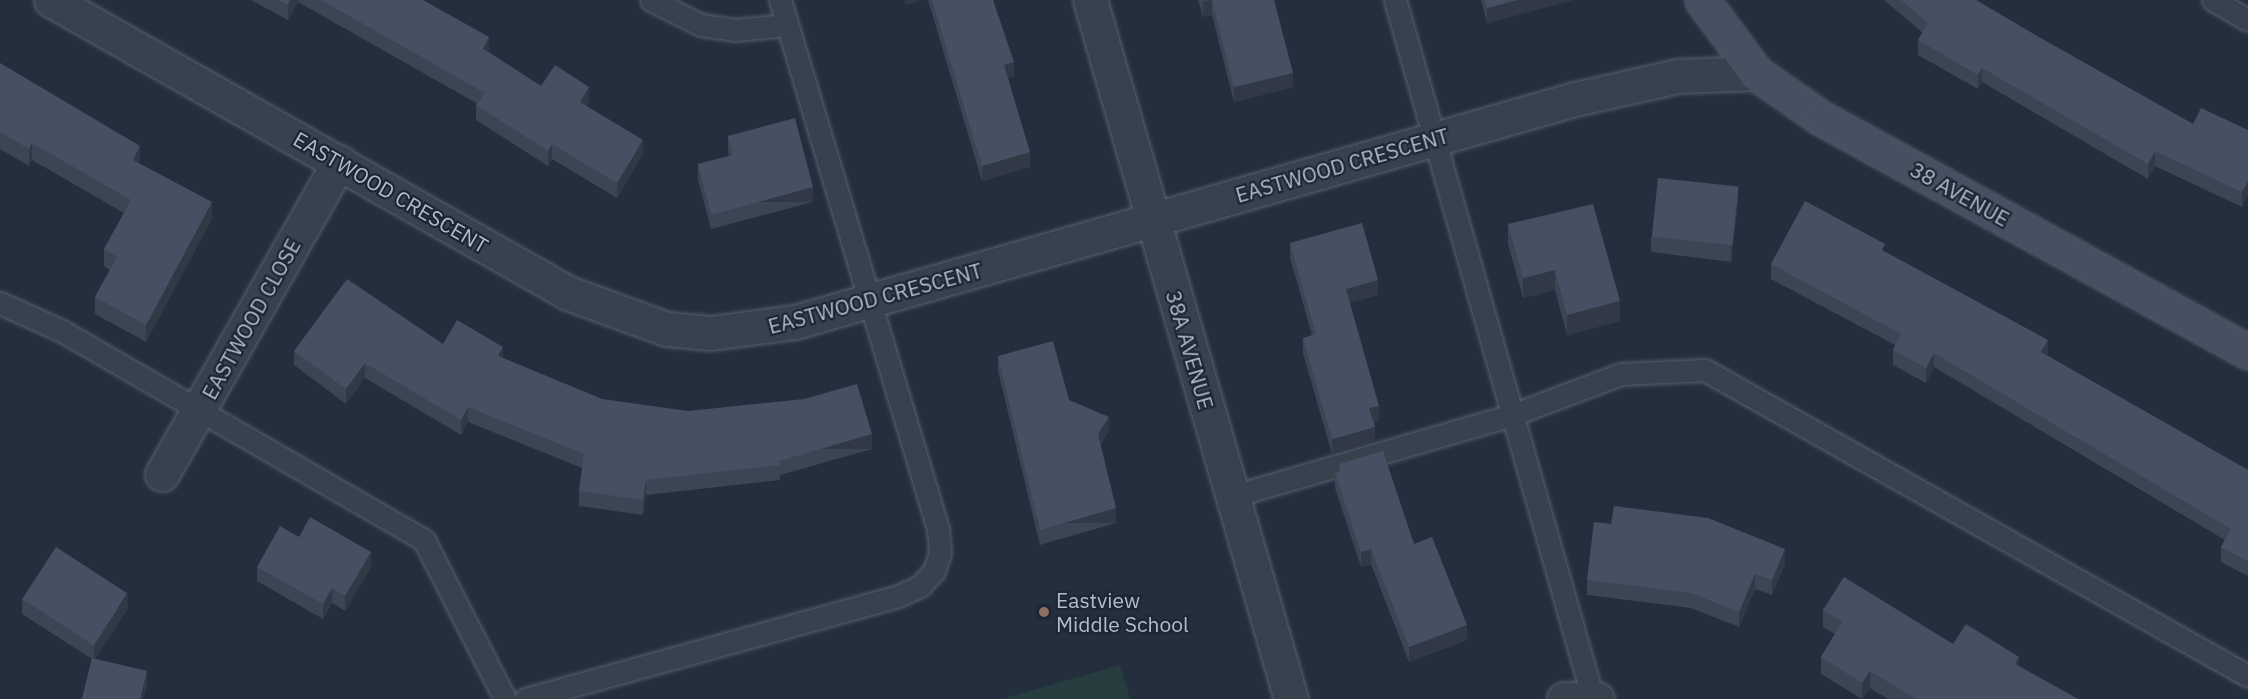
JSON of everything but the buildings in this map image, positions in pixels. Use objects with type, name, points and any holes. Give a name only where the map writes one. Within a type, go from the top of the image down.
[{"type":"street","name":"EASTWOOD CRESCENT","points":[[51,0],[568,293],[667,329],[751,331],[871,300],[1434,138],[1658,80],[1713,71],[1756,73]]},
{"type":"street","name":"38A AVENUE","points":[[1090,0],[1291,699]]},
{"type":"street","name":"38 AVENUE","points":[[1702,0],[1756,73],[1821,118],[2248,352]]},
{"type":"street","name":"EASTWOOD CLOSE","points":[[162,474],[339,162]]},
{"type":"street","points":[[1564,699],[1594,699]]},
{"type":"lane","points":[[651,0],[702,25],[735,30],[787,25]]},
{"type":"lane","points":[[525,699],[898,596],[920,586],[934,571],[940,553],[938,529],[780,0]]},
{"type":"lane","points":[[1395,0],[1594,699]]},
{"type":"lane","points":[[2213,0],[2248,20]]},
{"type":"lane","points":[[0,303],[62,331],[198,414],[424,540],[505,699]]},
{"type":"lane","points":[[1233,496],[1512,415],[1621,374],[1705,369],[2248,676]]},
{"type":"green space","points":[[1120,665],[1130,699],[1002,699]]},
{"type":"place","name":"Eastview Middle School","points":[[1044,612]]}]
